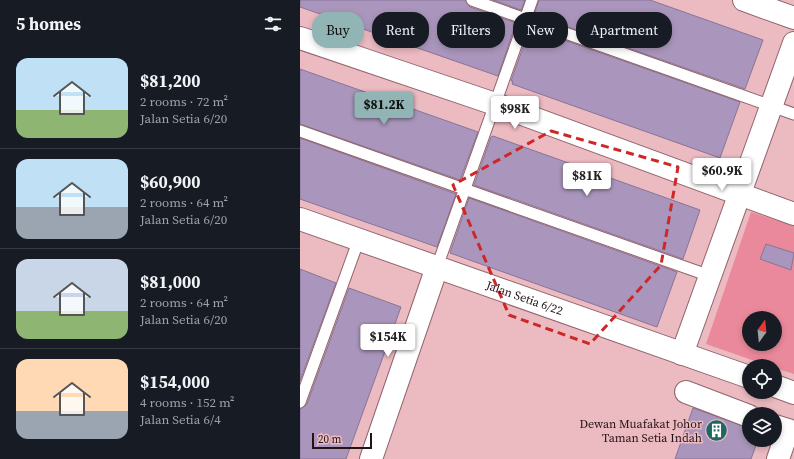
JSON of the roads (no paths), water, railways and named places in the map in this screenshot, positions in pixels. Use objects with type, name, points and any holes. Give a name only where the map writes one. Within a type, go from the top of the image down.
[{"type":"street","points":[[744,0],[794,18]]},
{"type":"street","points":[[300,38],[495,104],[794,214]]},
{"type":"street","points":[[682,354],[794,43]]},
{"type":"street","name":"Jalan Setia 6/22","points":[[300,219],[742,375]]},
{"type":"street","points":[[371,459],[437,267]]},
{"type":"street","points":[[782,389],[794,393]]},
{"type":"street","points":[[686,392],[742,413]]},
{"type":"street","points":[[778,459],[788,430],[782,428]]},
{"type":"lane","points":[[472,0],[513,15]]},
{"type":"lane","points":[[528,12],[532,0]]},
{"type":"lane","points":[[568,34],[794,114]]},
{"type":"lane","points":[[437,267],[515,48]]},
{"type":"lane","points":[[300,131],[710,276]]},
{"type":"lane","points":[[300,402],[359,239]]},
{"type":"place","name":"Dewan Muafakat Johor Taman Setia Indah","points":[[717,431]]}]
